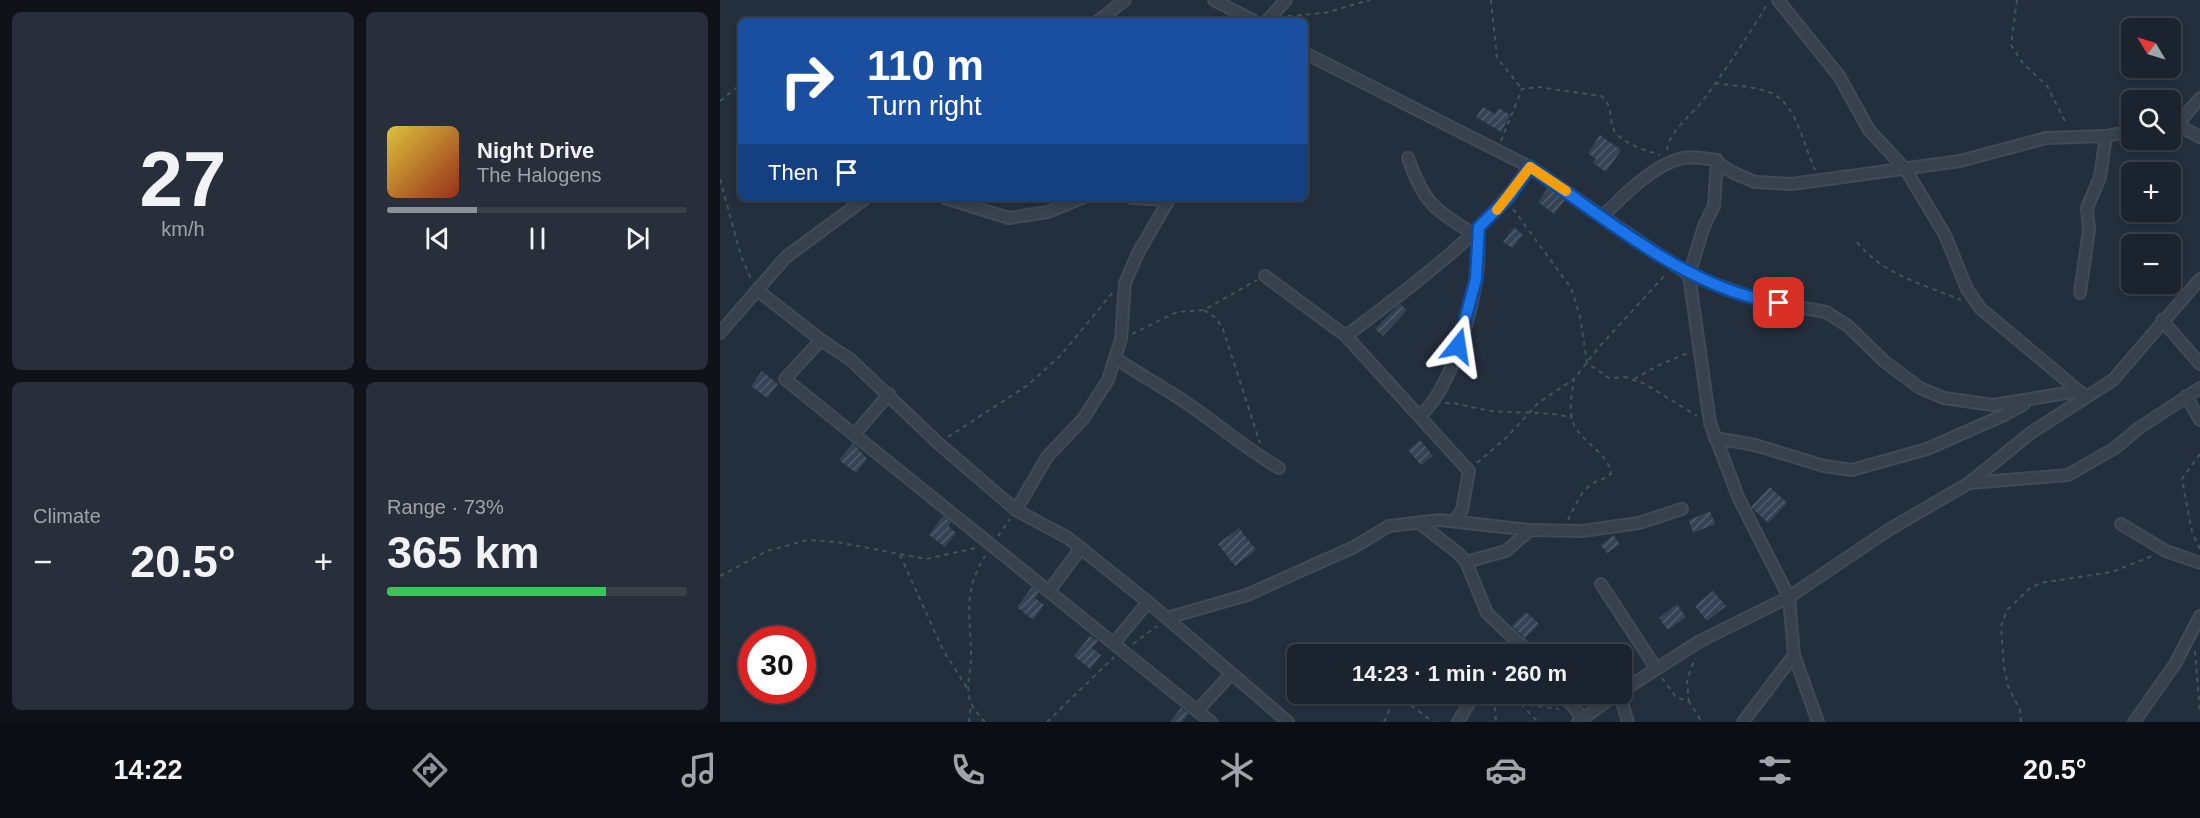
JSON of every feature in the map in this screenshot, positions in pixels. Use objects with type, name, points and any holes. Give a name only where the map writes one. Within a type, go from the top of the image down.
[{"type":"street","points":[[1102,18],[1125,0]]},
{"type":"street","points":[[1214,0],[1248,18]]},
{"type":"street","points":[[1270,18],[1286,0]]},
{"type":"street","points":[[1778,0],[1839,76],[1869,130],[1906,170],[1945,235],[1967,289],[1980,308],[2082,394]]},
{"type":"street","points":[[1308,54],[1378,92],[1530,167],[1689,275],[1764,301],[1826,312],[1848,326],[1869,349],[1902,377],[1944,398],[1993,405],[2082,394]]},
{"type":"street","points":[[2181,118],[2190,112],[2200,98]]},
{"type":"street","points":[[2181,128],[2200,137]]},
{"type":"street","points":[[1603,216],[1669,163],[1690,157],[1717,160],[1734,173],[1755,182],[1792,184],[1960,161],[2046,138],[2106,136],[2121,133]]},
{"type":"street","points":[[2080,293],[2089,230],[2087,208],[2100,177],[2106,136]]},
{"type":"street","points":[[1408,158],[1420,191],[1441,214],[1476,230]]},
{"type":"street","points":[[1717,160],[1714,206],[1704,226],[1689,275],[1697,346],[1710,423],[1739,499],[1789,597],[1794,655],[1818,722]]},
{"type":"street","points":[[1346,336],[1421,279],[1476,230],[1507,199],[1530,167]]},
{"type":"street","points":[[720,333],[786,256],[862,201]]},
{"type":"street","points":[[955,201],[1009,218],[1048,212],[1075,201]]},
{"type":"street","points":[[1016,510],[1047,457],[1083,419],[1108,380],[1122,339],[1125,283],[1138,253],[1168,201]]},
{"type":"street","points":[[1420,416],[1434,402],[1452,365],[1478,267],[1476,230]]},
{"type":"street","points":[[1264,276],[1346,336],[1468,471],[1462,510],[1455,520]]},
{"type":"street","points":[[1632,684],[1700,641],[1789,597],[1890,529],[1969,483],[2082,394],[2113,380],[2200,279]]},
{"type":"street","points":[[757,290],[821,340],[851,360],[889,394],[901,410],[1016,510],[1068,538],[1081,548],[1167,618],[1287,722]]},
{"type":"street","points":[[2162,321],[2200,364]]},
{"type":"street","points":[[821,340],[785,379],[1211,722]]},
{"type":"street","points":[[1117,358],[1140,376],[1172,393],[1279,468]]},
{"type":"street","points":[[1969,483],[2068,475],[2115,448],[2200,388]]},
{"type":"street","points":[[854,435],[889,394]]},
{"type":"street","points":[[2186,396],[2200,420]]},
{"type":"street","points":[[1715,438],[1755,445],[1824,466],[1852,470],[1927,449],[2004,416],[2031,400]]},
{"type":"street","points":[[1167,618],[1247,595],[1354,547],[1389,526],[1455,520],[1530,530],[1563,531],[1620,527],[1682,509]]},
{"type":"street","points":[[1419,523],[1458,553],[1466,562],[1487,613],[1521,644]]},
{"type":"street","points":[[2121,524],[2166,550],[2200,563]]},
{"type":"street","points":[[1466,562],[1506,551],[1530,530]]},
{"type":"street","points":[[1049,591],[1081,548]]},
{"type":"street","points":[[1601,584],[1656,668]]},
{"type":"street","points":[[1114,643],[1148,602]]},
{"type":"street","points":[[2134,722],[2175,664],[2200,616]]},
{"type":"street","points":[[1743,722],[1794,655]]},
{"type":"street","points":[[1197,711],[1231,674]]},
{"type":"street","points":[[1458,722],[1469,704]]},
{"type":"street","points":[[1569,704],[1579,717],[1600,704]]},
{"type":"street","points":[[1623,704],[1628,722]]},
{"type":"path","points":[[1270,18],[1325,13],[1370,0]]},
{"type":"path","points":[[1491,0],[1497,58],[1522,89]]},
{"type":"path","points":[[1522,89],[1538,87],[1601,96],[1610,106],[1613,127],[1618,135],[1641,148],[1666,157],[1671,137],[1689,118],[1748,37],[1769,0]]},
{"type":"path","points":[[2017,0],[2012,45],[2022,62],[2047,86],[2072,136]]},
{"type":"path","points":[[1715,83],[1771,93],[1783,102],[1795,120],[1821,180]]},
{"type":"path","points":[[720,101],[738,86]]},
{"type":"path","points":[[1495,148],[1504,136],[1522,89]]},
{"type":"path","points":[[720,179],[741,256],[757,290]]},
{"type":"path","points":[[1507,199],[1518,218],[1571,288],[1580,316],[1587,363],[1609,378],[1634,379],[1661,392],[1710,423]]},
{"type":"path","points":[[1857,242],[1872,260],[1902,277],[1980,308]]},
{"type":"path","points":[[1468,471],[1508,436],[1528,412],[1551,393],[1574,379],[1674,264]]},
{"type":"path","points":[[1122,339],[1177,312],[1204,310],[1264,276]]},
{"type":"path","points":[[938,443],[1028,386],[1069,346],[1119,284]]},
{"type":"path","points":[[1204,310],[1216,318],[1223,329],[1268,462]]},
{"type":"path","points":[[1634,379],[1697,346]]},
{"type":"path","points":[[1563,531],[1578,500],[1591,484],[1611,473],[1605,459],[1585,441],[1572,418],[1574,379]]},
{"type":"path","points":[[1434,402],[1468,404],[1493,411],[1554,413],[1572,418]]},
{"type":"path","points":[[2200,454],[2182,479],[2192,532],[2200,549]]},
{"type":"path","points":[[995,542],[1016,510]]},
{"type":"path","points":[[720,576],[767,551],[808,540],[887,550],[900,555],[926,559],[981,548]]},
{"type":"path","points":[[2021,722],[2020,710],[2008,686],[2004,667],[2001,627],[2007,610],[2029,589],[2040,583],[2112,573],[2166,550]]},
{"type":"path","points":[[900,555],[942,650],[969,691]]},
{"type":"path","points":[[969,722],[971,657],[968,602],[978,569],[986,555]]},
{"type":"path","points":[[1047,722],[1095,673],[1167,618]]},
{"type":"path","points":[[2192,634],[2200,713]]},
{"type":"path","points":[[1700,641],[1687,680],[1689,702],[1702,722]]},
{"type":"path","points":[[1656,668],[1676,697],[1689,702]]},
{"type":"path","points":[[971,703],[985,722]]},
{"type":"path","points":[[1384,722],[1392,704]]},
{"type":"path","points":[[1408,704],[1433,722]]},
{"type":"path","points":[[1494,704],[1496,722]]},
{"type":"path","points":[[1521,704],[1579,717]]},
{"type":"path","points":[[1521,704],[1538,722]]},
{"type":"building","points":[[1483,107],[1495,114],[1499,108],[1510,115],[1501,132],[1476,117]]},
{"type":"building","points":[[1600,135],[1621,150],[1606,172],[1593,163],[1596,159],[1588,153]]},
{"type":"building","points":[[1548,188],[1565,200],[1554,214],[1538,202]]},
{"type":"building","points":[[1514,227],[1523,235],[1512,248],[1503,242]]},
{"type":"building","points":[[1400,304],[1407,310],[1383,336],[1375,329]]},
{"type":"building","points":[[762,371],[778,384],[767,398],[751,386]]},
{"type":"building","points":[[1420,440],[1433,456],[1421,465],[1408,450]]},
{"type":"building","points":[[853,443],[867,459],[856,473],[839,460]]},
{"type":"building","points":[[1770,487],[1787,503],[1768,523],[1751,507]]},
{"type":"building","points":[[1710,511],[1715,524],[1693,533],[1689,520]]},
{"type":"building","points":[[943,516],[951,522],[948,526],[956,533],[945,547],[929,535]]},
{"type":"building","points":[[1239,528],[1256,550],[1235,566],[1218,544]]},
{"type":"building","points":[[1613,535],[1620,544],[1607,553],[1601,545]]},
{"type":"building","points":[[1032,587],[1039,593],[1035,598],[1044,605],[1033,620],[1017,607]]},
{"type":"building","points":[[1713,591],[1726,606],[1707,621],[1695,606]]},
{"type":"building","points":[[1677,604],[1686,617],[1668,630],[1659,618]]},
{"type":"building","points":[[1526,612],[1539,624],[1525,638],[1512,626]]},
{"type":"building","points":[[1090,636],[1098,641],[1092,648],[1101,655],[1090,669],[1074,656]]},
{"type":"building","points":[[1181,708],[1189,714],[1182,722],[1170,722]]},
{"type":"slow traffic","points":[[1497,210],[1530,167],[1566,191]]},
{"type":"route","points":[[1458,346],[1476,279],[1479,227],[1507,199],[1530,167],[1689,275],[1738,293],[1779,303]]}]
